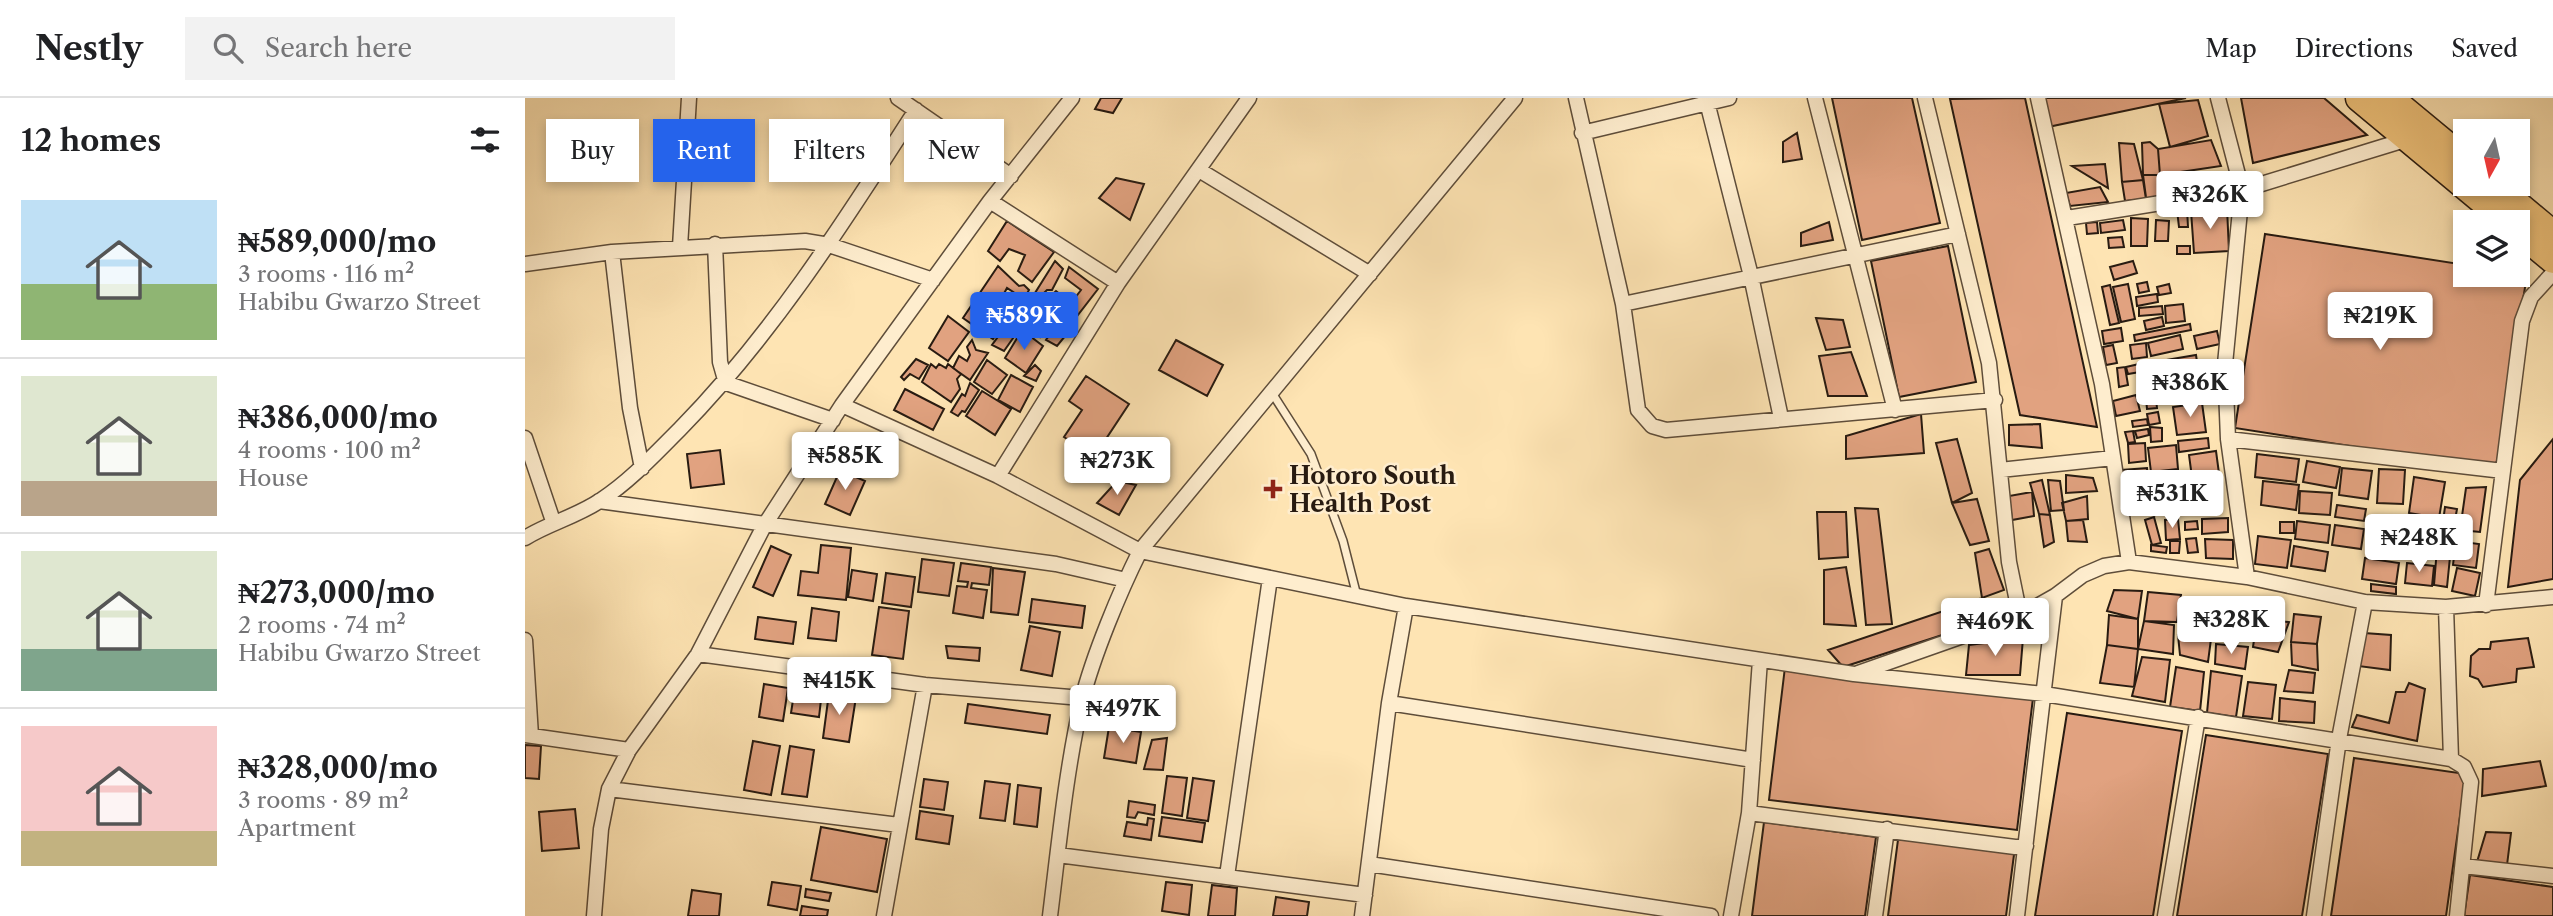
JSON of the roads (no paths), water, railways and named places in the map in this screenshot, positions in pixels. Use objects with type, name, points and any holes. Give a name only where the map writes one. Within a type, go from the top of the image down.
[{"type":"highway","points":[[2359,98],[2494,210]]},
{"type":"highway","points":[[2391,98],[2453,150]]},
{"type":"highway","points":[[2507,196],[2553,234]]},
{"type":"highway","points":[[2530,241],[2553,260]]},
{"type":"street","points":[[680,247],[689,98]]},
{"type":"street","points":[[898,98],[1011,176]]},
{"type":"street","points":[[594,916],[601,829],[609,789],[629,750],[698,654],[764,526],[842,405],[990,201],[1072,98]]},
{"type":"street","points":[[998,476],[1118,283],[1249,98]]},
{"type":"street","points":[[1050,916],[1082,698],[1126,580],[1140,551],[1515,98]]},
{"type":"street","points":[[1576,98],[1623,304],[1638,410],[1652,426],[1666,430],[1995,400]]},
{"type":"street","points":[[1582,133],[1707,101],[1729,98]]},
{"type":"street","points":[[1815,98],[1895,410]]},
{"type":"street","points":[[1925,98],[1995,400],[2010,562],[2020,616]]},
{"type":"street","points":[[2038,98],[2102,384],[2129,562]]},
{"type":"street","points":[[2218,98],[2242,190],[2238,247],[2226,339],[2228,439],[2247,577]]},
{"type":"street","points":[[1707,101],[1751,276],[1781,418]]},
{"type":"street","points":[[525,538],[553,521],[599,501],[642,468],[726,383],[829,245],[916,110]]},
{"type":"street","points":[[2067,218],[2242,190],[2408,139]]},
{"type":"street","points":[[1199,170],[1370,274]]},
{"type":"street","points":[[990,201],[1118,283]]},
{"type":"street","points":[[1623,304],[1958,234]]},
{"type":"street","points":[[525,264],[612,252],[715,244],[806,241],[829,245],[933,280]]},
{"type":"street","points":[[715,244],[720,362],[726,383]]},
{"type":"street","points":[[612,252],[629,408],[642,468]]},
{"type":"street","points":[[2486,605],[2522,321],[2531,297],[2553,273]]},
{"type":"street","points":[[726,383],[833,421]]},
{"type":"street","points":[[842,405],[998,476],[1140,551],[1406,606],[1854,674],[2044,694],[2451,759],[2464,767],[2471,782],[2457,916]]},
{"type":"street","points":[[525,438],[553,521]]},
{"type":"street","points":[[2228,439],[2503,471]]},
{"type":"street","points":[[2000,470],[2113,458]]},
{"type":"street","points":[[599,501],[764,526],[1043,562],[1126,580]]},
{"type":"street","points":[[1854,674],[2020,616],[2055,596],[2083,575],[2104,566],[2129,562],[2247,577],[2365,602],[2446,607],[2553,597]]},
{"type":"street","points":[[1227,876],[1270,578]]},
{"type":"street","points":[[2017,916],[2055,596]]},
{"type":"street","points":[[2314,916],[2339,739],[2365,602]]},
{"type":"street","points":[[1362,916],[1389,703],[1406,606]]},
{"type":"street","points":[[2446,607],[2451,759]]},
{"type":"street","points":[[525,640],[528,735],[629,750]]},
{"type":"street","points":[[698,654],[925,685],[1082,698]]},
{"type":"street","points":[[1731,916],[1749,813],[1760,660]]},
{"type":"street","points":[[884,916],[925,685]]},
{"type":"street","points":[[1389,703],[1753,760]]},
{"type":"street","points":[[2165,916],[2198,717]]},
{"type":"street","points":[[609,789],[899,825]]},
{"type":"street","points":[[1749,813],[2015,847],[2026,846]]},
{"type":"street","points":[[1875,916],[1887,829]]},
{"type":"street","points":[[1058,855],[1365,895]]},
{"type":"street","points":[[1369,864],[1711,916]]},
{"type":"street","points":[[2463,866],[2553,876]]},
{"type":"lane","points":[[1271,393],[1311,453],[1343,541],[1357,596]]},
{"type":"place","name":"Hotoro South Health Post","points":[[1273,489]]}]
